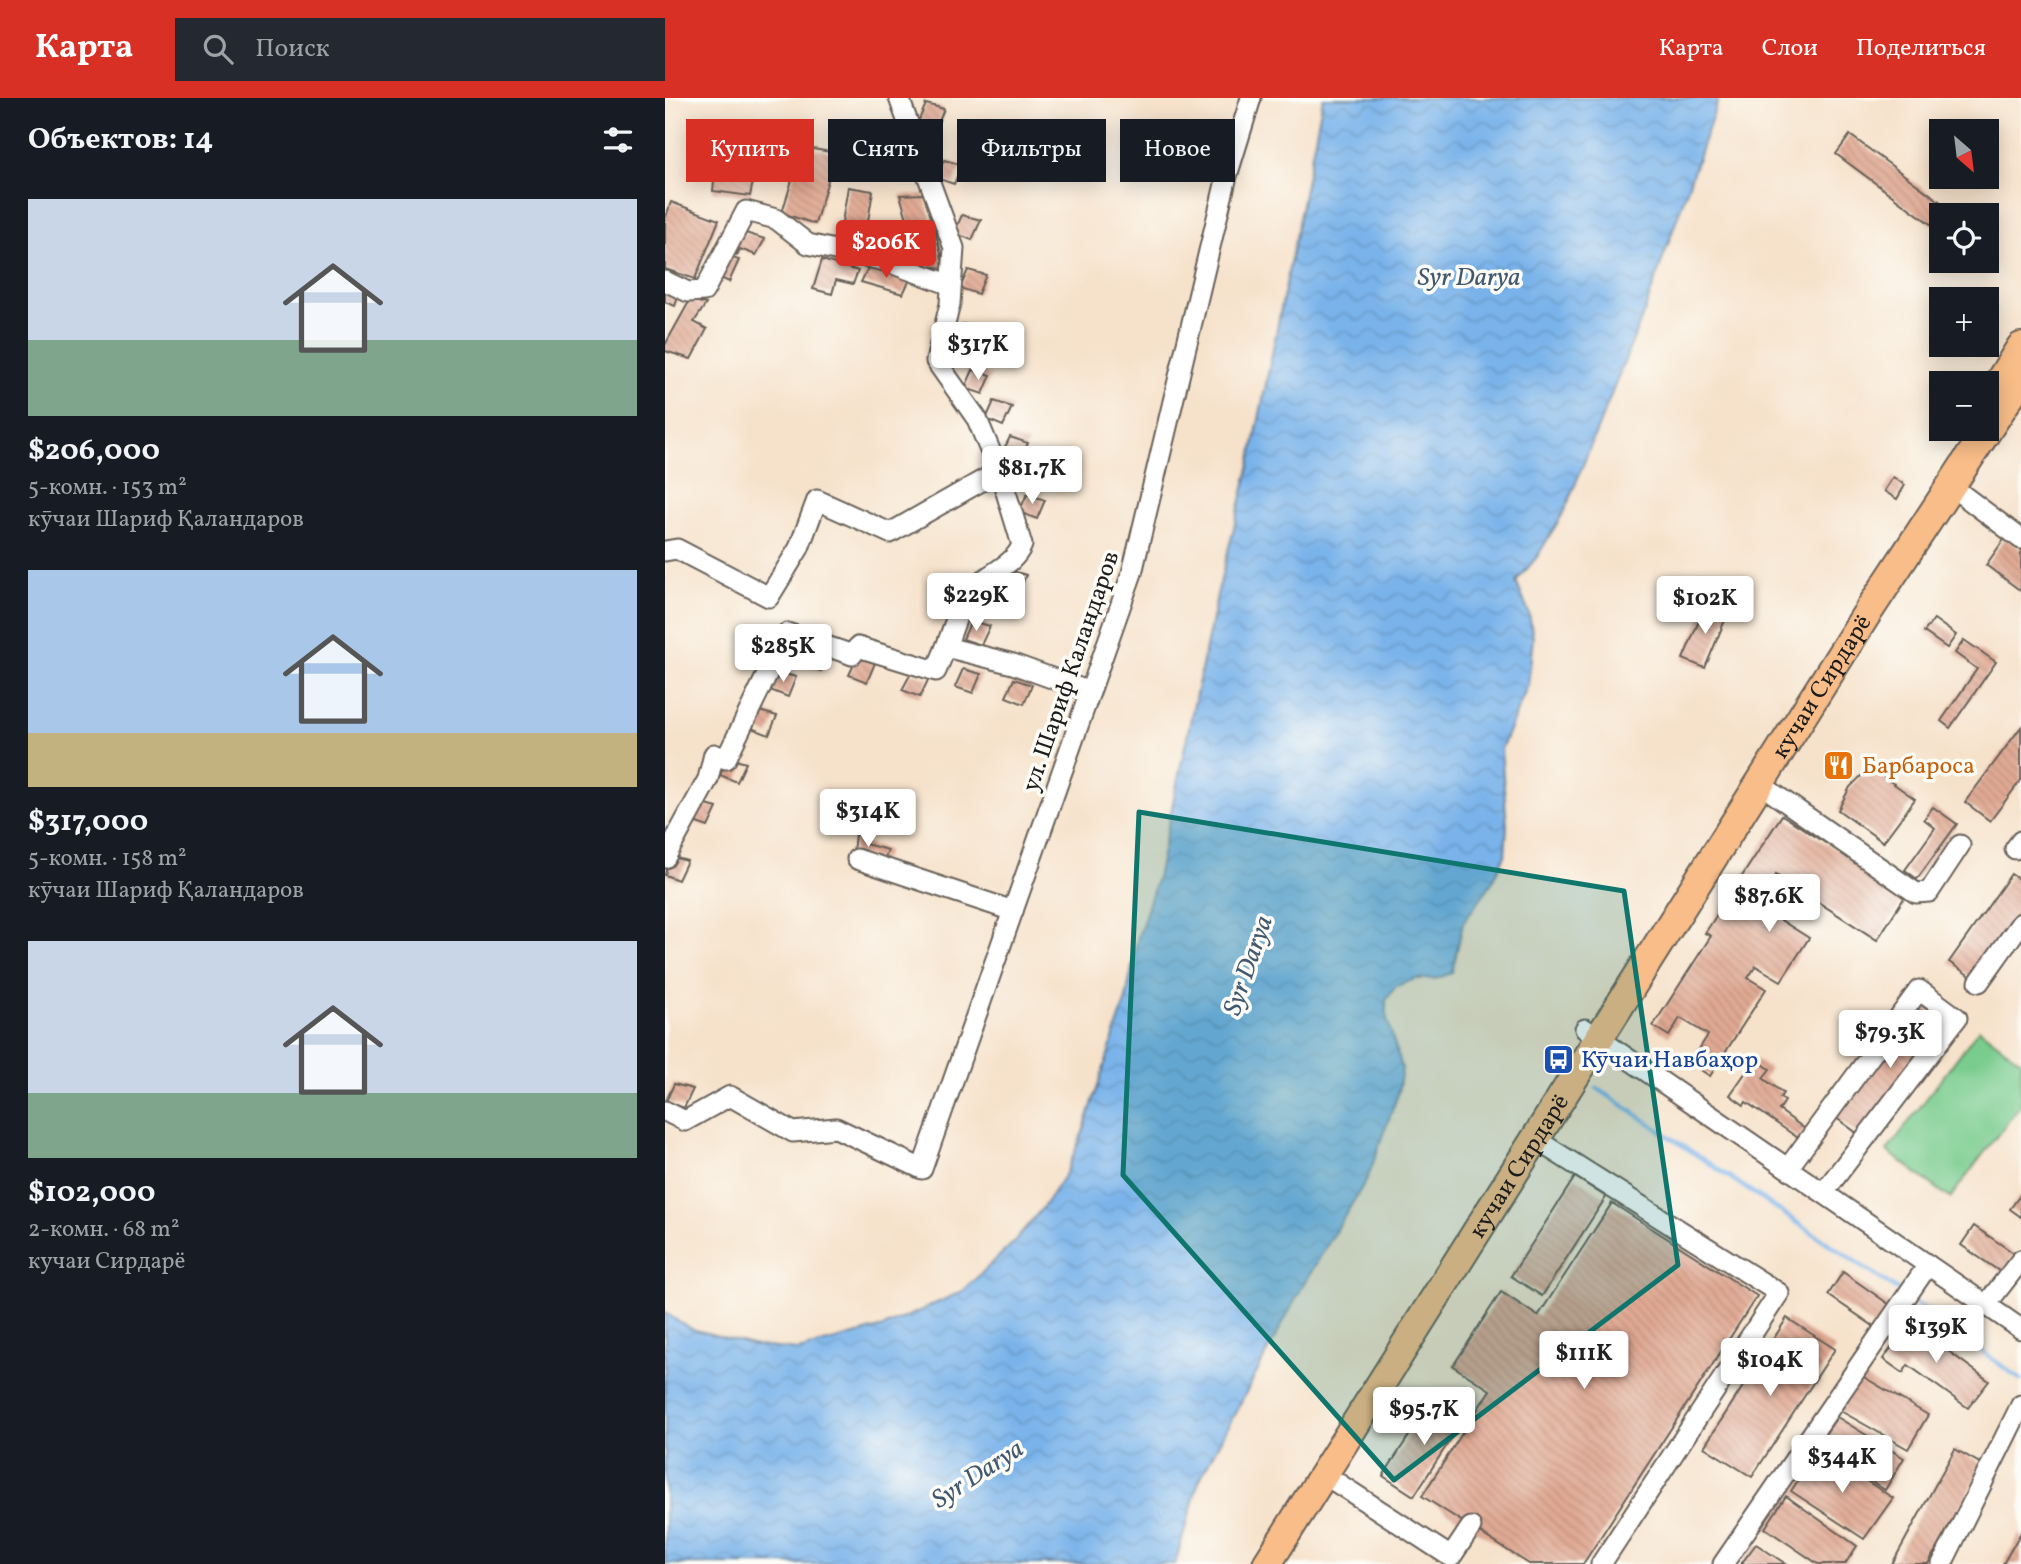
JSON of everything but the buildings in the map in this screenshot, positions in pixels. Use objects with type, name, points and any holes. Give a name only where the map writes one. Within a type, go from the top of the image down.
[{"type":"highway","points":[[1999,382],[2021,347]]},
{"type":"highway","name":"кучаи Сирдарё","points":[[1267,1564],[1317,1469],[1427,1314],[1535,1139],[1593,1034],[1760,784],[2021,379]]},
{"type":"highway","points":[[1249,1564],[1317,1469],[1414,1307],[1593,1034],[1962,441]]},
{"type":"street","points":[[665,859],[708,779],[714,754],[726,759],[787,634],[852,655],[858,647],[936,671],[966,598],[977,585],[1018,555],[1022,545],[999,471],[977,419],[936,361],[951,285],[954,248],[899,98]]},
{"type":"street","name":"ул. Шариф Каландаров","points":[[665,1111],[685,1121],[730,1096],[793,1132],[836,1128],[922,1169],[1132,573],[1227,176],[1251,98]]},
{"type":"street","points":[[665,281],[688,292],[704,291],[746,211],[776,219],[808,244],[885,261],[951,285]]},
{"type":"street","points":[[665,551],[677,549],[769,597],[799,548],[817,500],[890,534],[999,471]]},
{"type":"street","points":[[1952,487],[2021,539]]},
{"type":"street","points":[[946,647],[1013,664],[1090,692]]},
{"type":"street","points":[[1760,784],[1916,893],[1929,892],[1960,845]]},
{"type":"street","points":[[856,859],[1013,911]]},
{"type":"street","points":[[1979,982],[2021,923]]},
{"type":"street","points":[[1789,1168],[1919,990],[1957,1018],[1824,1192]]},
{"type":"street","points":[[1593,1034],[2021,1329]]},
{"type":"street","points":[[1535,1139],[1779,1293],[1601,1564]]},
{"type":"street","points":[[1986,1305],[2021,1260]]},
{"type":"street","points":[[1723,1564],[1928,1265]]},
{"type":"street","points":[[1942,1564],[2020,1409]]},
{"type":"street","points":[[1317,1469],[1451,1557],[1471,1527]]},
{"type":"highlighted area","points":[[1139,812],[1624,891],[1678,1265],[1394,1480],[1123,1175]]},
{"type":"green space","points":[[1979,1029],[2021,1061],[2021,1104],[1950,1198],[1887,1151]]},
{"type":"water","name":"Syr Darya","points":[[1323,98],[1719,98],[1645,310],[1565,510],[1537,557],[1516,582],[1529,613],[1533,638],[1528,685],[1501,749],[1507,826],[1505,855],[1493,881],[1463,923],[1452,973],[1435,979],[1415,979],[1396,986],[1386,1000],[1387,1019],[1402,1068],[1398,1094],[1368,1177],[1301,1289],[1199,1481],[1175,1564],[665,1564],[665,1313],[692,1329],[756,1346],[798,1350],[884,1327],[963,1291],[1014,1242],[1044,1206],[1066,1173],[1083,1132],[1126,999],[1137,941],[1157,878],[1217,595],[1250,464]]},
{"type":"waterway","points":[[1597,1088],[1902,1293]]},
{"type":"waterway","points":[[1912,1300],[2021,1380]]},
{"type":"place","name":"Барбароса","points":[[1839,765]]},
{"type":"place","name":"Кӯчаи Навбаҳор","points":[[1558,1059]]}]
